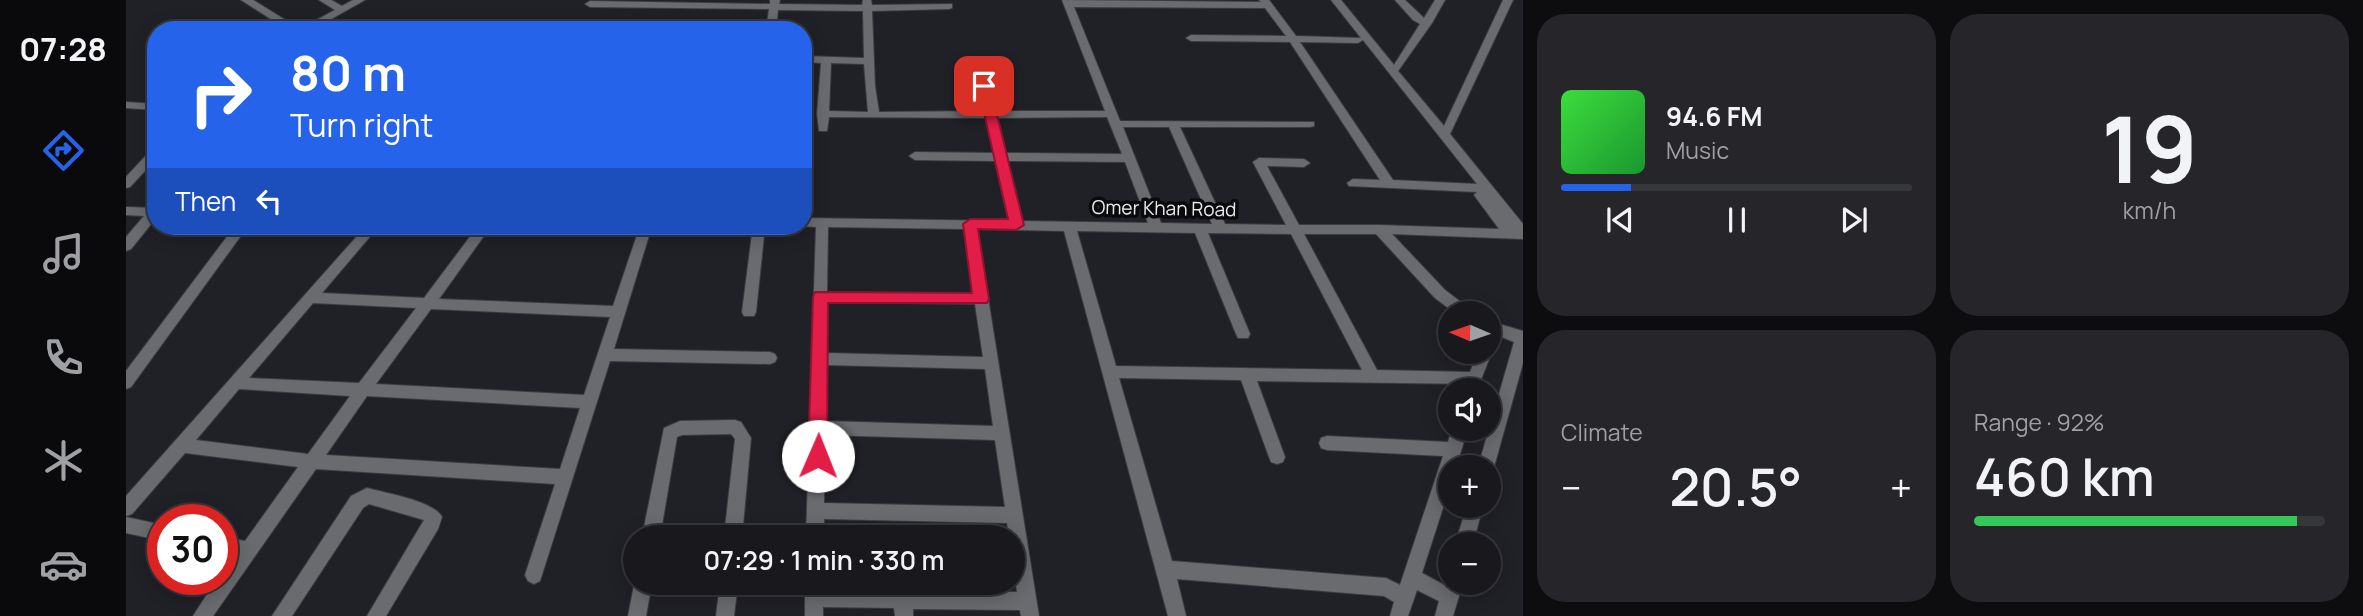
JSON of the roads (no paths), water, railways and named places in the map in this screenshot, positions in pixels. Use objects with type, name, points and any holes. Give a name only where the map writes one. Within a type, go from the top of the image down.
[{"type":"street","points":[[246,0],[280,21]]},
{"type":"street","points":[[324,0],[342,10]]},
{"type":"street","points":[[321,21],[360,0]]},
{"type":"street","points":[[1326,0],[1519,233]]},
{"type":"street","points":[[1336,0],[1440,131],[1480,188]]},
{"type":"street","points":[[1400,0],[1416,18],[1427,23]]},
{"type":"street","points":[[1391,68],[1397,68],[1440,0]]},
{"type":"street","points":[[1440,131],[1447,131],[1508,0]]},
{"type":"street","points":[[1156,228],[1068,2],[1265,2],[1293,39],[1389,184]]},
{"type":"street","points":[[772,21],[774,3]]},
{"type":"street","points":[[590,4],[949,6]]},
{"type":"street","points":[[867,4],[874,115]]},
{"type":"street","points":[[1191,38],[1358,40]]},
{"type":"street","points":[[812,60],[869,61]]},
{"type":"street","points":[[823,129],[826,60]]},
{"type":"street","points":[[984,86],[1016,225]]},
{"type":"street","points":[[126,105],[147,106]]},
{"type":"street","points":[[823,114],[991,115],[1173,124],[1310,124]]},
{"type":"street","points":[[1173,124],[1221,229]]},
{"type":"street","points":[[915,156],[1128,158]]},
{"type":"street","points":[[126,184],[147,162]]},
{"type":"street","points":[[1304,163],[1259,162],[1373,377]]},
{"type":"street","points":[[1353,183],[1480,188]]},
{"type":"street","points":[[126,211],[147,212]]},
{"type":"street","points":[[126,246],[147,221]]},
{"type":"street","name":"Omer Khan Road","points":[[812,222],[1519,233]]},
{"type":"street","points":[[815,525],[822,222]]},
{"type":"street","points":[[814,599],[903,608],[1029,609],[970,224]]},
{"type":"street","points":[[1069,226],[1177,616]]},
{"type":"street","points":[[1199,228],[1243,334]]},
{"type":"street","points":[[1379,229],[1449,301]]},
{"type":"street","points":[[126,383],[235,235]]},
{"type":"street","points":[[126,508],[365,235]]},
{"type":"street","points":[[202,616],[363,390],[478,235]]},
{"type":"street","points":[[534,575],[643,235]]},
{"type":"street","points":[[749,312],[758,235]]},
{"type":"street","points":[[820,297],[981,299]]},
{"type":"street","points":[[310,298],[618,312]]},
{"type":"street","points":[[1489,455],[1523,338],[1502,334]]},
{"type":"street","points":[[604,355],[770,358]]},
{"type":"street","points":[[818,359],[990,363]]},
{"type":"street","points":[[1110,372],[1373,377],[1438,382]]},
{"type":"street","points":[[1247,375],[1277,457]]},
{"type":"street","points":[[235,383],[589,402]]},
{"type":"street","points":[[654,525],[670,433],[680,428],[736,427],[743,438],[734,525]]},
{"type":"street","points":[[818,428],[1001,433]]},
{"type":"street","points":[[1444,616],[1436,587],[1456,441]]},
{"type":"street","points":[[1327,443],[1453,449]]},
{"type":"street","points":[[181,445],[313,462],[565,477]]},
{"type":"street","points":[[281,616],[357,502],[367,496],[428,513],[433,517],[432,523],[376,616]]},
{"type":"street","points":[[816,511],[1014,515]]},
{"type":"street","points":[[126,525],[147,530]]},
{"type":"street","points":[[238,549],[249,551]]},
{"type":"street","points":[[1165,569],[1386,587],[1406,598]]},
{"type":"street","points":[[1399,616],[1406,598],[1436,587]]},
{"type":"street","points":[[637,616],[641,595]]},
{"type":"street","points":[[725,616],[728,595]]}]
